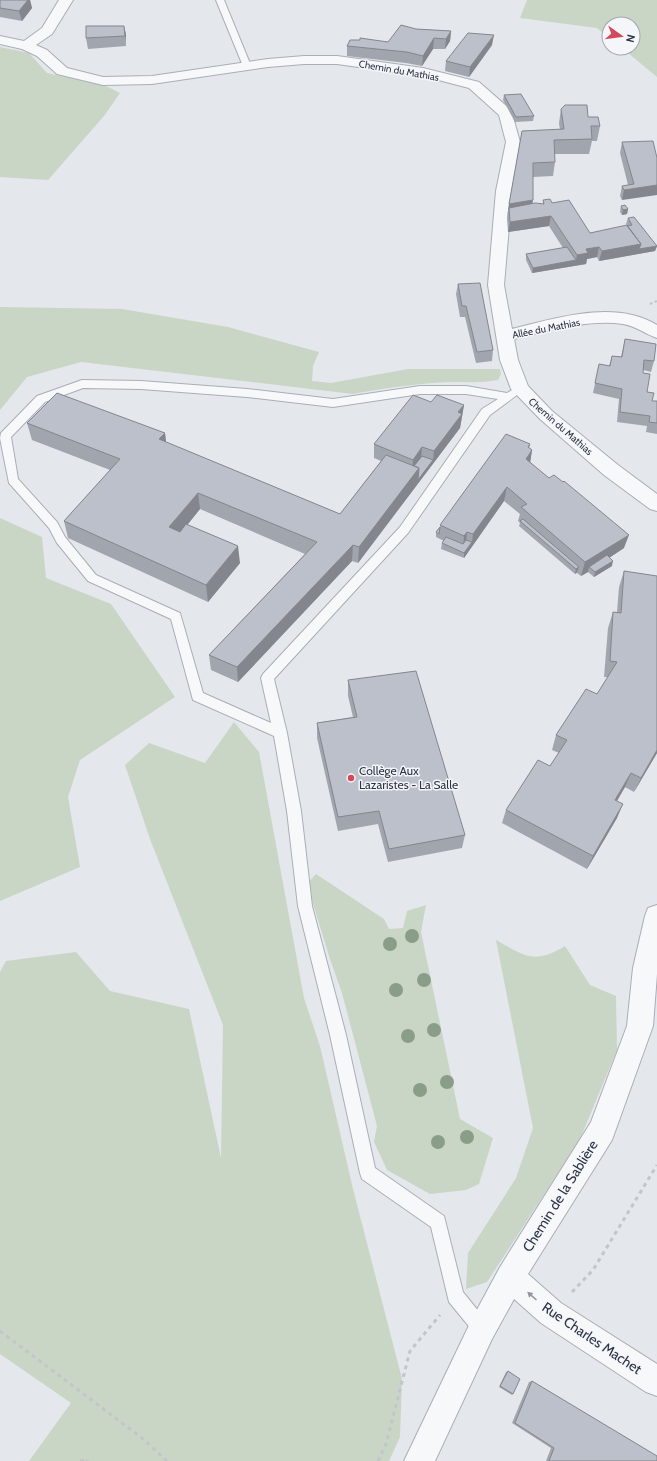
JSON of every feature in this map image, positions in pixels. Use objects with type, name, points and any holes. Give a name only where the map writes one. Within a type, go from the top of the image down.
[{"type":"street","points":[[26,46],[46,31],[66,0]]},
{"type":"street","name":"Chemin du Mathias","points":[[0,40],[26,46],[42,52],[62,71],[81,77],[103,81],[152,80],[297,60],[338,60],[423,72],[474,85],[506,113],[513,142],[504,191],[496,285],[515,393],[546,415],[611,470],[657,504]]},
{"type":"street","name":"Allée du Mathias","points":[[505,336],[575,320],[610,319],[638,322],[657,332]]},
{"type":"street","name":"Chemin de la Sablière","points":[[419,1461],[482,1329],[510,1277],[602,1130],[640,1026],[645,968],[657,916]]},
{"type":"street","name":"Rue Charles Machet","points":[[510,1277],[551,1313],[657,1381]]},
{"type":"lane","points":[[220,0],[247,66]]},
{"type":"lane","points":[[280,733],[198,696],[176,616],[92,578],[61,540],[53,525],[13,480],[5,436],[41,399],[82,384],[141,385],[247,392],[333,403],[420,390],[466,390],[515,393]]},
{"type":"lane","points":[[482,1329],[455,1296],[438,1222],[368,1173],[338,1035],[305,906],[294,811],[280,733],[267,678],[404,530],[486,412],[515,393]]},
{"type":"path","points":[[551,1313],[593,1270],[657,1165]]},
{"type":"path","points":[[378,1461],[386,1444],[410,1351],[455,1296]]},
{"type":"path","points":[[0,1331],[142,1438],[167,1461]]},
{"type":"path","points":[[80,1461],[87,1459],[88,1461]]},
{"type":"green space","points":[[527,0],[657,0],[657,77],[632,56],[641,56],[641,16],[601,16],[601,31],[597,28],[520,18]]},
{"type":"green space","points":[[0,47],[29,53],[47,73],[106,86],[120,93],[104,116],[48,180],[0,177]]},
{"type":"green space","points":[[0,307],[122,309],[228,327],[319,352],[313,366],[312,381],[331,383],[408,369],[500,369],[501,374],[498,380],[492,381],[427,383],[353,394],[81,362],[27,377],[0,410]]},
{"type":"green space","points":[[0,518],[42,537],[46,578],[111,604],[175,697],[80,760],[68,797],[80,867],[0,901]]},
{"type":"green space","points":[[234,722],[259,752],[304,998],[320,1046],[353,1189],[402,1379],[400,1437],[389,1461],[29,1461],[71,1403],[0,1354],[0,972],[6,961],[76,952],[110,991],[189,1009],[221,1158],[223,1025],[150,839],[125,765],[149,743],[205,763]]},
{"type":"green space","points":[[316,874],[384,919],[389,929],[403,928],[407,911],[426,905],[421,932],[460,1119],[493,1138],[479,1184],[466,1190],[430,1194],[387,1170],[374,1142],[377,1126],[342,993],[307,884]]},
{"type":"green space","points":[[496,940],[522,954],[537,957],[554,952],[565,946],[590,985],[616,996],[617,1050],[580,1139],[487,1282],[466,1289],[468,1253],[516,1178],[533,1128]]},
{"type":"building","points":[[0,0],[28,0],[19,11],[0,8]]},
{"type":"building","points":[[401,25],[416,29],[451,31],[446,39],[434,38],[423,56],[407,52],[347,46],[350,40],[360,40],[360,38],[388,42]]},
{"type":"building","points":[[86,26],[124,26],[125,36],[86,38]]},
{"type":"building","points":[[468,33],[494,35],[470,67],[446,61]]},
{"type":"building","points":[[521,94],[534,116],[516,117],[504,95]]},
{"type":"building","points":[[565,105],[587,105],[588,117],[598,117],[600,126],[591,126],[592,139],[554,140],[555,162],[533,163],[533,200],[509,204],[522,131],[564,129],[561,109]]},
{"type":"building","points":[[653,141],[657,158],[657,185],[624,190],[622,186],[634,184],[622,142]]},
{"type":"building","points":[[550,199],[552,203],[569,200],[590,233],[627,225],[641,244],[602,251],[599,247],[586,249],[588,253],[577,255],[551,216],[510,222],[509,208],[535,203],[544,204],[543,200]]},
{"type":"building","points":[[625,205],[628,209],[623,210],[621,206]]},
{"type":"building","points":[[634,217],[657,246],[639,249],[641,244],[627,226],[632,225],[628,218]]},
{"type":"building","points":[[567,247],[576,260],[533,268],[526,254]]},
{"type":"building","points":[[480,283],[493,350],[477,352],[466,306],[462,306],[458,284]]},
{"type":"building","points":[[625,339],[656,344],[654,361],[644,360],[643,373],[650,374],[647,392],[654,393],[652,401],[657,401],[657,423],[649,422],[650,416],[620,412],[622,389],[595,383],[599,364],[610,366],[612,356],[622,357]]},
{"type":"building","points":[[57,393],[165,433],[159,439],[340,514],[386,455],[419,468],[359,547],[353,545],[237,667],[209,655],[317,542],[198,493],[169,527],[180,532],[186,524],[238,546],[206,585],[64,521],[120,459],[27,423]]},
{"type":"building","points":[[413,395],[431,402],[437,395],[464,405],[458,412],[462,414],[434,451],[422,447],[413,460],[374,444]]},
{"type":"building","points":[[506,434],[530,444],[528,447],[532,450],[526,459],[549,478],[554,475],[563,482],[564,481],[629,535],[585,562],[521,507],[527,504],[507,487],[473,534],[467,532],[464,536],[440,525]]},
{"type":"building","points":[[422,456],[433,460],[418,480],[419,468],[414,466]]},
{"type":"building","points":[[523,519],[579,567],[576,569],[520,521]]},
{"type":"building","points":[[440,527],[439,534],[436,532]]},
{"type":"building","points":[[446,537],[463,544],[466,540],[472,542],[464,553],[442,543]]},
{"type":"building","points":[[607,555],[613,561],[595,572],[589,567]]},
{"type":"building","points":[[624,571],[657,576],[657,750],[641,778],[631,773],[615,800],[623,804],[593,856],[506,810],[538,760],[550,766],[567,740],[556,735],[586,689],[597,694],[617,662],[610,661],[613,612],[621,613]]},
{"type":"building","points":[[416,671],[465,835],[389,849],[379,811],[338,817],[317,723],[357,717],[348,680]]},
{"type":"building","points":[[508,1371],[520,1379],[513,1394],[500,1386]]},
{"type":"building","points":[[532,1381],[657,1456],[657,1461],[549,1461],[554,1448],[515,1423]]},
{"type":"place","name":"Collège Aux Lazaristes - La Salle","points":[[351,778]]}]
